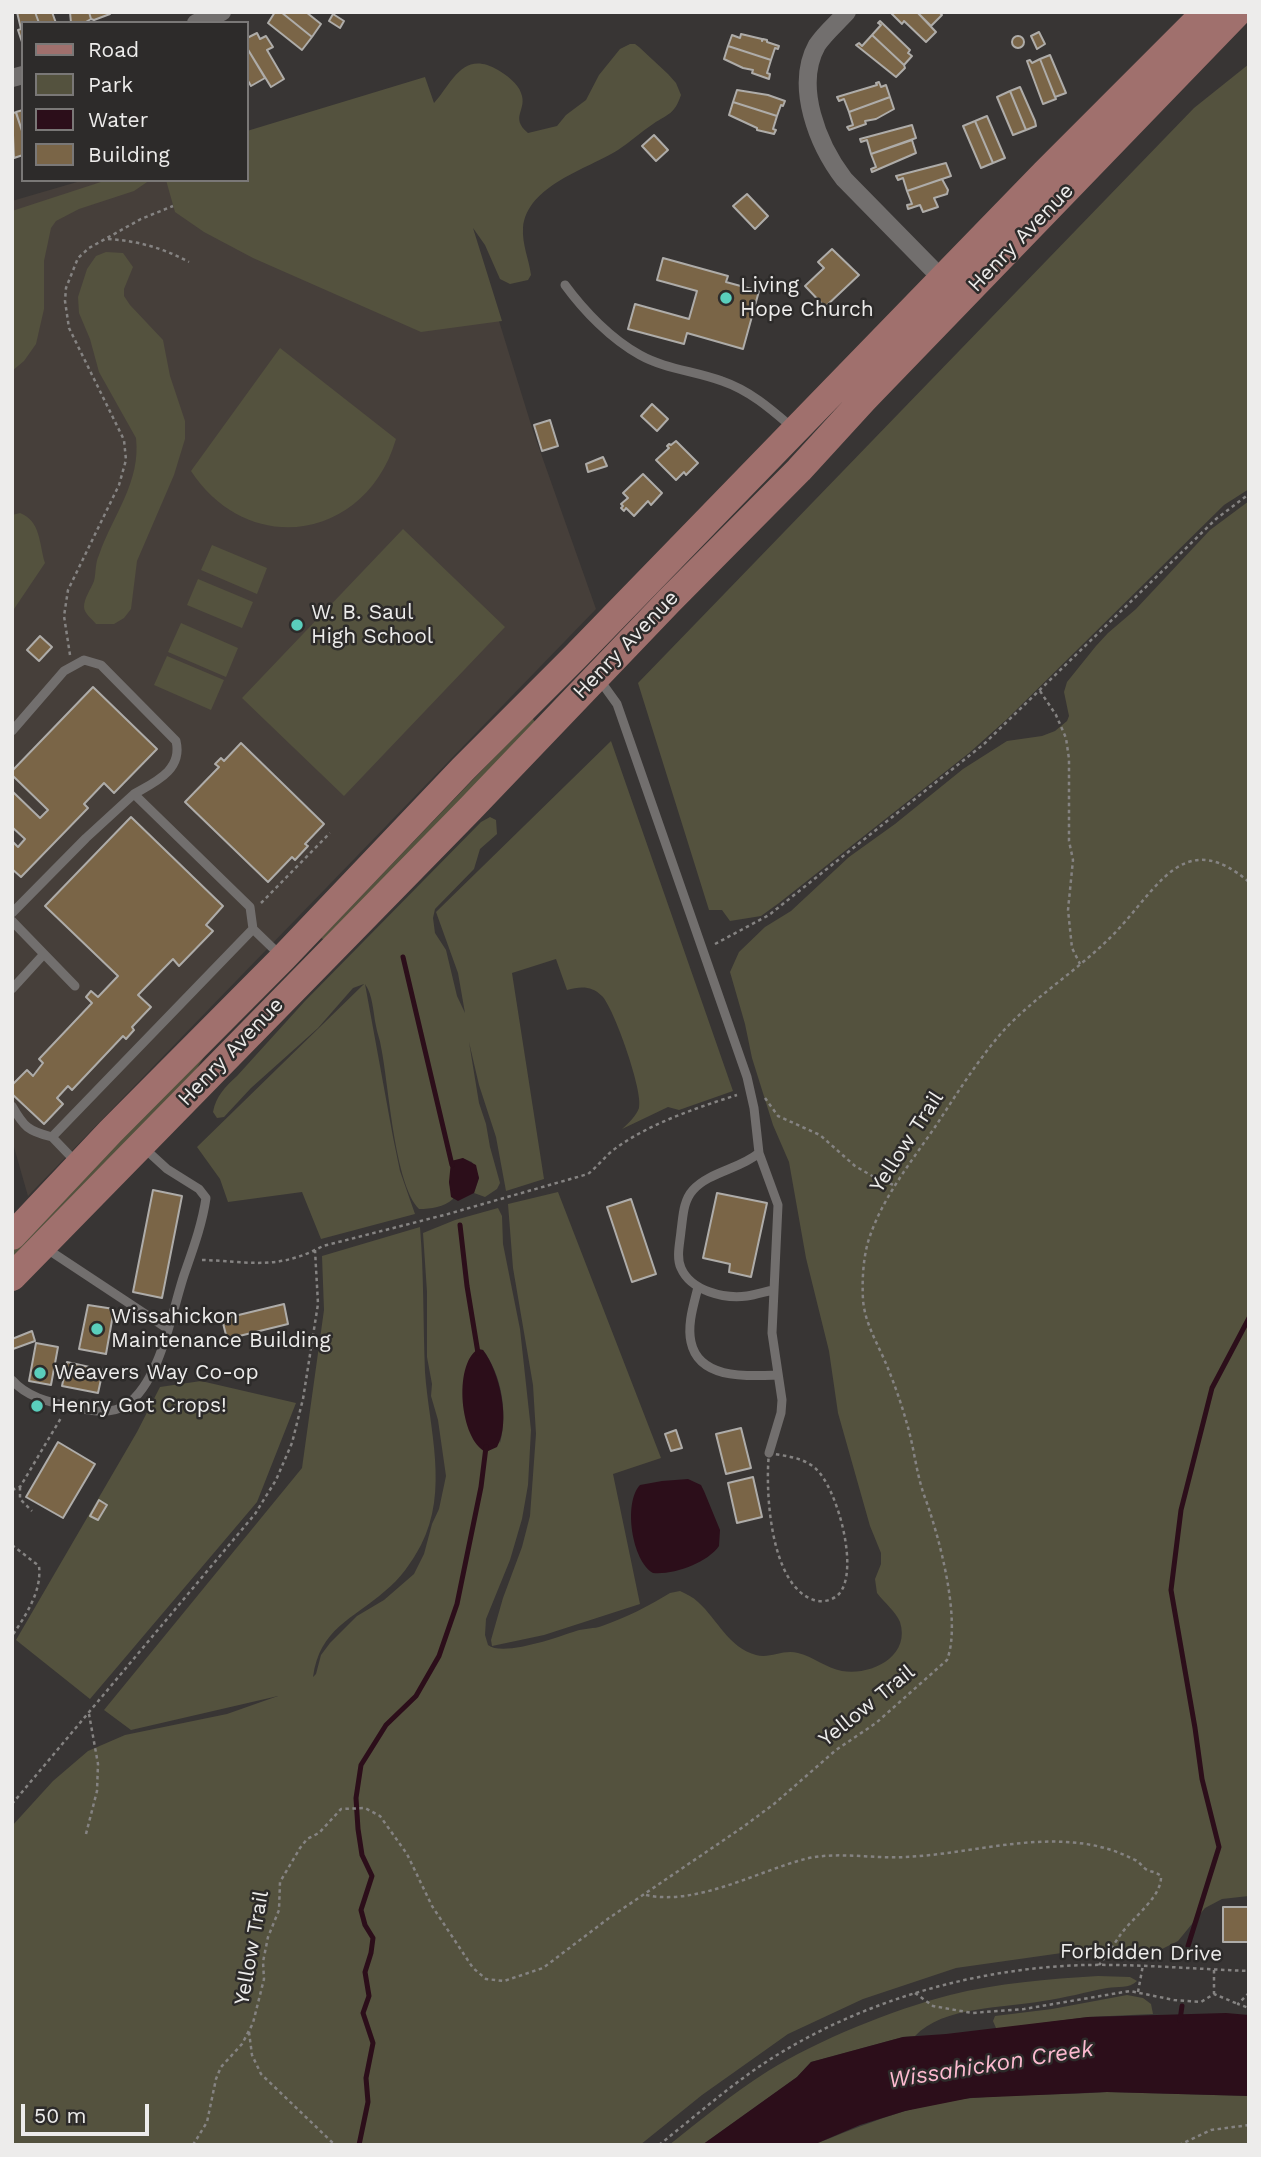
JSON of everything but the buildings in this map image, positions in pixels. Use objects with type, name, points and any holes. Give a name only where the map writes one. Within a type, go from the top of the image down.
[{"type":"main road","name":"Henry Avenue","points":[[12,1277],[470,809],[586,666],[795,430],[1206,12]]},
{"type":"main road","name":"Henry Avenue","points":[[12,1236],[435,798],[586,666],[799,470],[864,399],[1238,12]]},
{"type":"street","points":[[201,21],[222,12]]},
{"type":"street","points":[[846,12],[817,46],[809,69],[808,90],[818,129],[831,160],[844,179],[962,299]]},
{"type":"lane","points":[[565,285],[604,327],[642,356],[741,389],[761,401],[795,430]]},
{"type":"lane","points":[[12,731],[64,671],[84,660],[101,665],[176,740],[178,749],[173,766],[161,778],[134,794],[12,913]]},
{"type":"lane","points":[[586,666],[617,704],[750,1091],[758,1153],[778,1205],[772,1333],[782,1400],[781,1413],[769,1453]]},
{"type":"lane","points":[[134,794],[250,907],[253,929],[303,978]]},
{"type":"lane","points":[[12,921],[75,986]]},
{"type":"lane","points":[[52,1137],[253,929]]},
{"type":"lane","points":[[12,989],[44,954]]},
{"type":"lane","points":[[12,1106],[23,1125],[35,1133],[52,1137],[79,1165]]},
{"type":"lane","points":[[12,1380],[38,1399],[108,1411],[118,1409],[138,1395],[152,1370],[201,1228],[206,1198],[199,1189],[167,1169],[141,1144]]},
{"type":"lane","points":[[758,1153],[748,1162],[695,1187],[685,1205],[678,1252],[681,1268],[691,1283],[698,1287],[727,1296],[746,1296],[773,1290]]},
{"type":"lane","points":[[42,1247],[168,1329]]},
{"type":"lane","points":[[698,1287],[691,1319],[691,1342],[697,1357],[706,1366],[723,1372],[752,1376],[777,1375]]},
{"type":"path","points":[[72,665],[65,616],[68,590],[119,485],[126,460],[124,440],[69,328],[65,301],[71,271],[78,258],[89,248],[141,219],[173,206]]},
{"type":"path","points":[[108,239],[141,242],[189,262]]},
{"type":"path","points":[[703,950],[769,915],[984,744],[1216,519],[1249,494]]},
{"type":"path","points":[[1040,691],[1056,715],[1066,738],[1069,759],[1069,841],[1073,860],[1068,910],[1072,948],[1080,964]]},
{"type":"path","points":[[251,913],[330,832]]},
{"type":"path","name":"Yellow Trail","points":[[193,2145],[207,2122],[221,2067],[249,2032],[256,2014],[264,1979],[263,1962],[268,1937],[279,1910],[280,1882],[307,1839],[318,1833],[341,1809],[365,1808],[380,1816],[407,1854],[432,1906],[473,1968],[486,1979],[504,1981],[543,1968],[609,1918],[764,1812],[836,1751],[876,1723],[947,1660],[951,1649],[951,1616],[934,1521],[918,1478],[907,1424],[883,1357],[868,1326],[863,1301],[864,1257],[878,1214],[983,1055],[1005,1029],[1111,937],[1162,878],[1190,861],[1213,861],[1227,866],[1249,882]]},
{"type":"path","points":[[190,1260],[256,1265],[295,1259],[323,1245],[475,1207],[588,1174],[603,1163],[614,1149],[657,1125],[750,1091],[762,1095],[779,1116],[820,1135],[855,1166],[896,1186]]},
{"type":"path","points":[[12,1804],[255,1514],[276,1480],[292,1443],[303,1399],[318,1304],[316,1250]]},
{"type":"path","points":[[32,1511],[20,1499],[20,1487],[68,1406]]},
{"type":"path","points":[[769,1453],[800,1459],[812,1465],[830,1488],[846,1544],[848,1569],[845,1583],[833,1599],[815,1600],[804,1595],[789,1577],[771,1523],[766,1488],[769,1453]]},
{"type":"path","points":[[12,1490],[20,1487]]},
{"type":"path","points":[[12,1545],[39,1566],[41,1579],[35,1597],[12,1636]]},
{"type":"path","points":[[86,1834],[97,1791],[98,1764],[89,1714]]},
{"type":"path","points":[[645,1895],[673,1898],[818,1857],[906,1857],[1034,1842],[1100,1847],[1138,1861],[1161,1876],[1162,1880],[1150,1901],[1122,1932],[1099,1965]]},
{"type":"path","points":[[1138,1992],[1143,1965]]},
{"type":"path","name":"Forbidden Drive","points":[[659,2145],[722,2094],[777,2055],[841,2022],[915,1993],[997,1974],[1067,1966],[1143,1965],[1249,1971]]},
{"type":"path","points":[[1214,1969],[1214,1994]]},
{"type":"path","points":[[915,1993],[933,2006],[972,2013],[1024,2009],[1130,1991],[1174,2000],[1201,2001],[1214,1994]]},
{"type":"path","points":[[1238,2004],[1249,1993]]},
{"type":"path","points":[[1214,1994],[1249,2008]]},
{"type":"path","points":[[249,2032],[252,2055],[261,2074],[335,2145]]},
{"type":"path","points":[[1178,2145],[1211,2130],[1249,2125]]},
{"type":"shaded area","name":"W. B. Saul High School","points":[[425,82],[533,431],[596,609],[28,1196],[12,1140],[12,201],[77,182],[248,182],[248,179]]},
{"type":"green space","points":[[630,44],[639,47],[676,83],[681,95],[678,102],[670,113],[618,150],[561,180],[535,200],[527,213],[523,228],[531,275],[528,280],[510,284],[500,279],[485,245],[473,228],[502,321],[421,332],[253,258],[204,232],[175,212],[167,182],[248,182],[248,131],[425,77],[434,103],[460,71],[476,63],[498,70],[517,86],[523,99],[519,118],[528,133],[557,126],[566,115],[586,100],[599,75],[620,49]]},
{"type":"green space","points":[[1249,64],[1249,489],[1224,505],[1006,720],[969,753],[779,903],[761,916],[730,921],[722,910],[709,910],[638,683],[1194,108]]},
{"type":"green space","points":[[101,182],[147,182],[134,191],[79,209],[56,221],[51,228],[44,261],[44,309],[36,344],[24,361],[12,371],[12,211]]},
{"type":"green space","points":[[106,252],[123,253],[133,267],[124,296],[163,340],[170,376],[185,421],[185,439],[174,475],[137,561],[131,609],[124,618],[114,624],[96,624],[85,611],[84,604],[94,581],[98,558],[130,484],[136,454],[136,438],[99,372],[79,313],[78,297],[87,269],[96,256]]},
{"type":"green space","points":[[280,348],[396,439],[381,473],[360,499],[334,517],[305,526],[274,526],[244,518],[216,499],[191,471]]},
{"type":"green space","points":[[1249,501],[1249,1896],[1222,1899],[1205,1908],[1178,1941],[1160,1950],[1090,1949],[956,1968],[863,1999],[788,2034],[702,2095],[640,2145],[12,2145],[12,1826],[53,1781],[88,1751],[125,1735],[227,1714],[278,1696],[131,1730],[104,1710],[302,1468],[324,1310],[322,1256],[420,1227],[425,1372],[436,1481],[429,1524],[414,1558],[401,1576],[330,1636],[317,1660],[313,1677],[321,1655],[330,1643],[357,1616],[384,1600],[414,1574],[424,1554],[439,1509],[446,1476],[438,1420],[431,1396],[432,1384],[427,1357],[423,1233],[455,1220],[498,1208],[502,1216],[503,1244],[520,1329],[531,1430],[528,1485],[522,1519],[510,1560],[486,1619],[485,1635],[488,1645],[506,1649],[599,1627],[670,1593],[680,1591],[698,1602],[738,1646],[756,1655],[798,1653],[836,1670],[853,1672],[876,1667],[894,1654],[900,1645],[900,1622],[877,1593],[875,1579],[881,1564],[881,1553],[870,1526],[838,1413],[829,1351],[806,1258],[789,1162],[773,1125],[752,1058],[730,972],[739,952],[765,927],[791,911],[849,857],[963,769],[1007,741],[1042,736],[1055,731],[1067,721],[1069,716],[1064,692],[1067,682],[1108,633],[1136,609],[1210,530]],"holes":[[[478,1349],[483,1350],[495,1371],[502,1395],[500,1443]]]},
{"type":"green space","points":[[20,513],[36,527],[45,563],[12,612],[12,515]]},
{"type":"green space","points":[[403,529],[505,627],[344,796],[242,698]]},
{"type":"green space","points":[[212,545],[267,568],[257,594],[201,570]]},
{"type":"green space","points":[[198,579],[253,602],[242,628],[187,605]]},
{"type":"green space","points":[[181,623],[238,648],[226,677],[168,652]]},
{"type":"green space","points":[[167,656],[224,680],[211,710],[154,685]]},
{"type":"green space","points":[[532,718],[536,723],[325,940],[321,938]]},
{"type":"green space","points":[[611,741],[733,1091],[679,1110],[668,1107],[622,1129],[636,1114],[639,1099],[627,1051],[614,1016],[602,996],[586,988],[567,990],[556,959],[512,973],[544,1179],[506,1191],[496,1137],[479,1085],[469,1042],[479,1103],[500,1183],[497,1189],[485,1197],[474,1193],[479,1178],[472,1162],[462,1158],[449,1182],[453,1199],[437,1207],[419,1209],[411,1196],[398,1156],[381,1044],[371,998],[365,984],[400,1171],[415,1214],[321,1239],[302,1192],[228,1202],[220,1179],[197,1147],[364,984],[353,988],[318,1028],[251,1088],[224,1117],[217,1118],[213,1112],[214,1106],[225,1088],[305,1001],[481,822],[490,817],[496,820],[497,834],[480,849],[474,869],[435,909],[433,918],[435,933],[446,950],[457,996],[465,1013],[458,973],[436,912]]},
{"type":"green space","points":[[207,1052],[186,1085],[16,1258],[12,1254],[12,1248]]},
{"type":"green space","points":[[558,1192],[661,1458],[613,1474],[640,1604],[544,1635],[492,1646],[491,1640],[503,1598],[530,1516],[536,1434],[533,1385],[513,1268],[508,1204]]},
{"type":"green space","points":[[201,1381],[296,1403],[257,1502],[90,1699],[16,1640],[137,1432],[160,1387]]},
{"type":"green space","points":[[1098,1976],[1130,1977],[1137,1981],[1127,1986],[958,2014],[927,2026],[915,2036],[811,2062],[797,2077],[702,2145],[669,2145],[768,2071],[809,2048],[880,2017],[928,2001],[986,1987]]},
{"type":"green space","points":[[1127,1995],[1143,1998],[1151,2004],[1153,2014],[1088,2017],[1004,2028],[996,2028],[993,2021],[995,2016]]},
{"type":"green space","points":[[1107,2092],[1249,2096],[1249,2145],[813,2145],[891,2116],[952,2100]]},
{"type":"water","points":[[463,1158],[476,1165],[479,1178],[474,1193],[458,1201],[451,1197],[451,1161]]},
{"type":"water","points":[[478,1349],[483,1350],[489,1359],[502,1397],[501,1437],[497,1447],[486,1452],[477,1445],[470,1433],[463,1402],[465,1370]]},
{"type":"water","points":[[688,1479],[701,1485],[704,1491],[720,1530],[719,1546],[707,1558],[689,1567],[653,1573],[646,1567],[635,1545],[631,1518],[635,1493],[640,1485]]},
{"type":"water","name":"Wissahickon Creek","points":[[1226,2013],[1249,2015],[1249,2096],[1107,2092],[970,2098],[905,2111],[860,2125],[813,2145],[702,2145],[797,2077],[811,2062],[903,2037],[1088,2017]]},
{"type":"waterway","points":[[403,957],[452,1165]]},
{"type":"waterway","points":[[460,1225],[478,1353]]},
{"type":"waterway","points":[[1188,1946],[1219,1847],[1202,1779],[1171,1590],[1181,1510],[1212,1388],[1249,1318]]},
{"type":"waterway","points":[[359,2145],[368,2102],[366,2078],[373,2043],[363,2013],[369,1996],[365,1972],[373,1938],[365,1925],[361,1910],[372,1876],[362,1855],[358,1829],[356,1798],[361,1765],[386,1725],[416,1696],[439,1656],[457,1604],[481,1487],[486,1447]]},
{"type":"waterway","points":[[1180,2020],[1182,2006]]},
{"type":"place","name":"Living Hope Church","points":[[726,298]]},
{"type":"place","name":"W. B. Saul High School","points":[[297,625]]},
{"type":"place","name":"Wissahickon Maintenance Building","points":[[97,1329]]},
{"type":"place","name":"Weavers Way Co-op","points":[[40,1373]]},
{"type":"place","name":"Henry Got Crops!","points":[[37,1406]]}]
